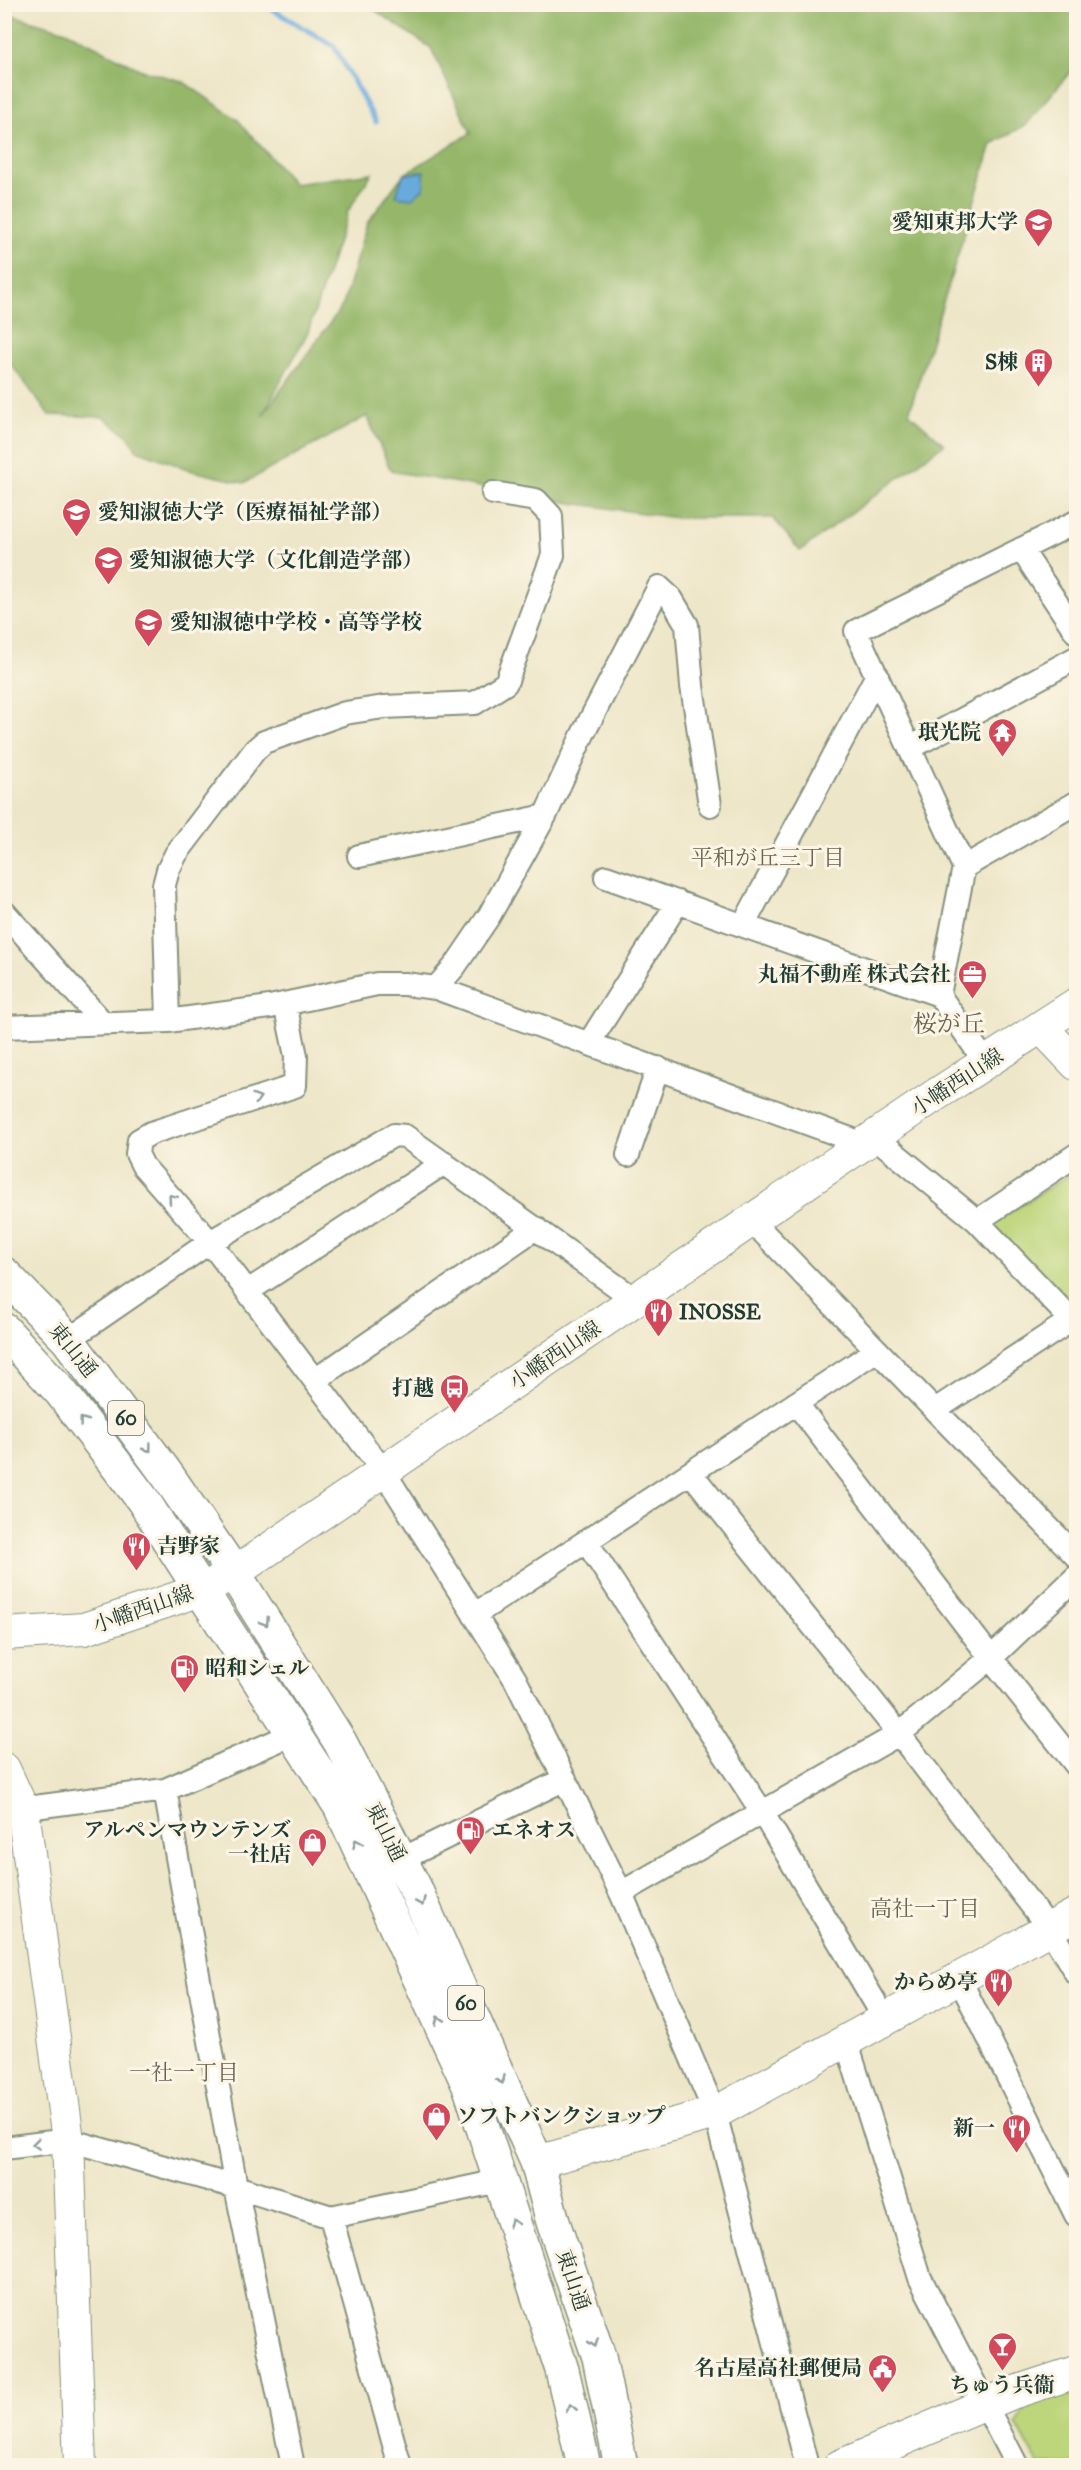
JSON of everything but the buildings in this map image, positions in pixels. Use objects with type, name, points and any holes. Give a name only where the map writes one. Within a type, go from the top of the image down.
[{"type":"main road","name":"東山通","points":[[4,1274],[68,1340],[168,1476],[234,1573],[340,1742],[400,1860],[537,2162],[553,2222],[599,2357],[621,2466]]},
{"type":"main road","name":"東山通","points":[[4,1330],[61,1392],[143,1500],[340,1806],[470,2088],[562,2370],[584,2466]]},
{"type":"street","points":[[168,1022],[164,885],[168,870],[176,854],[255,750],[264,742],[345,713],[384,707],[476,703],[506,683],[553,555],[551,516],[536,500],[493,493]]},
{"type":"street","points":[[939,995],[964,867],[856,630],[1077,522]]},
{"type":"street","points":[[1021,549],[1077,632]]},
{"type":"street","points":[[436,988],[455,966],[489,916],[545,816],[583,734],[658,587],[671,598],[687,625],[710,805]]},
{"type":"street","points":[[910,748],[1077,658]]},
{"type":"street","points":[[744,924],[877,675]]},
{"type":"street","points":[[964,867],[1077,803]]},
{"type":"street","points":[[359,855],[545,816]]},
{"type":"street","points":[[606,877],[939,995],[986,1063]]},
{"type":"street","points":[[589,1043],[678,902]]},
{"type":"street","points":[[4,912],[103,1023]]},
{"type":"street","points":[[4,1027],[168,1022],[285,1004],[377,984],[405,984],[436,988],[658,1068],[869,1140],[977,1221],[1075,1321],[935,1410]]},
{"type":"street","points":[[285,1004],[296,1056],[295,1086],[151,1133],[139,1140],[137,1154],[143,1166],[210,1242],[384,1472],[514,1679],[621,1893],[715,2113],[807,2466]]},
{"type":"street","name":"小幡西山線","points":[[4,1634],[84,1629],[201,1590],[234,1573],[869,1140],[1077,1004]]},
{"type":"street","points":[[1041,1027],[1077,1064]]},
{"type":"street","points":[[628,1155],[658,1068]]},
{"type":"street","points":[[68,1340],[210,1242],[394,1135],[405,1136],[636,1300]]},
{"type":"street","points":[[977,1221],[1077,1155]]},
{"type":"street","points":[[248,1291],[444,1163]]},
{"type":"street","points":[[752,1221],[1077,1556]]},
{"type":"street","points":[[315,1380],[536,1228]]},
{"type":"street","points":[[474,1615],[877,1350]]},
{"type":"street","points":[[796,1403],[991,1658],[1077,1765]]},
{"type":"street","points":[[691,1473],[899,1734],[1049,1928],[1077,1973]]},
{"type":"street","points":[[586,1541],[762,1812],[885,2019]]},
{"type":"street","points":[[621,1893],[899,1734],[991,1658],[1077,1577]]},
{"type":"street","points":[[14,1811],[165,1790],[295,1733]]},
{"type":"street","points":[[4,1769],[14,1811],[68,2140],[80,2466]]},
{"type":"street","points":[[400,1860],[565,1779]]},
{"type":"street","points":[[165,1790],[236,2187],[293,2466]]},
{"type":"street","points":[[537,2162],[715,2113],[1077,1914]]},
{"type":"street","points":[[959,1978],[1077,2215]]},
{"type":"street","points":[[846,2040],[920,2278],[1017,2466]]},
{"type":"street","points":[[4,2148],[68,2140],[236,2187],[331,2217],[499,2181]]},
{"type":"street","points":[[331,2217],[400,2466]]},
{"type":"street","points":[[840,2466],[985,2404],[1077,2372]]},
{"type":"green space","points":[[367,5],[1076,5],[1076,65],[1026,125],[992,144],[909,413],[944,444],[800,551],[773,518],[677,518],[565,502],[391,471],[367,416],[244,483],[193,471],[137,450],[128,436],[103,417],[49,415],[5,356],[5,13],[66,31],[141,70],[182,81],[237,119],[294,184],[372,173],[348,211],[308,332],[262,416],[343,305],[367,223],[403,175],[471,133],[431,48]]},
{"type":"green space","points":[[1076,1170],[1076,1304],[1075,1305],[987,1227]]},
{"type":"green space","points":[[1076,2387],[1076,2465],[1039,2465],[1016,2424],[1027,2403]]},
{"type":"water","points":[[424,171],[424,188],[412,198],[396,196],[403,175]]},
{"type":"waterway","points":[[263,4],[334,46],[376,122]]},
{"type":"place","name":"愛知東邦大学","points":[[1039,248]]},
{"type":"place","name":"S棟","points":[[1039,388]]},
{"type":"place","name":"愛知淑徳大学（医療福祉学部）","points":[[77,538]]},
{"type":"place","name":"愛知淑徳大学（文化創造学部）","points":[[108,586]]},
{"type":"place","name":"愛知淑徳中学校・高等学校","points":[[149,648]]},
{"type":"place","name":"珉光院","points":[[1002,758]]},
{"type":"place","name":"丸福不動産 株式会社","points":[[972,1000]]},
{"type":"place","name":"INOSSE","points":[[658,1338]]},
{"type":"place","name":"打越","points":[[455,1414]]},
{"type":"place","name":"吉野家","points":[[136,1572]]},
{"type":"place","name":"昭和シェル","points":[[184,1694]]},
{"type":"place","name":"エネオス","points":[[471,1856]]},
{"type":"place","name":"アルペンマウンテンズ 一社店","points":[[312,1868]]},
{"type":"place","name":"からめ亭","points":[[999,2008]]},
{"type":"place","name":"ソフトバンクショップ","points":[[436,2142]]},
{"type":"place","name":"新一","points":[[1016,2154]]},
{"type":"place","name":"ちゅう兵衞","points":[[1002,2372]]},
{"type":"place","name":"名古屋高社郵便局","points":[[883,2394]]},
{"type":"district","name":"平和が丘三丁目","points":[[768,857]]},
{"type":"district","name":"桜が丘","points":[[949,1024]]},
{"type":"district","name":"高社一丁目","points":[[925,1908]]},
{"type":"district","name":"一社一丁目","points":[[184,2072]]}]
